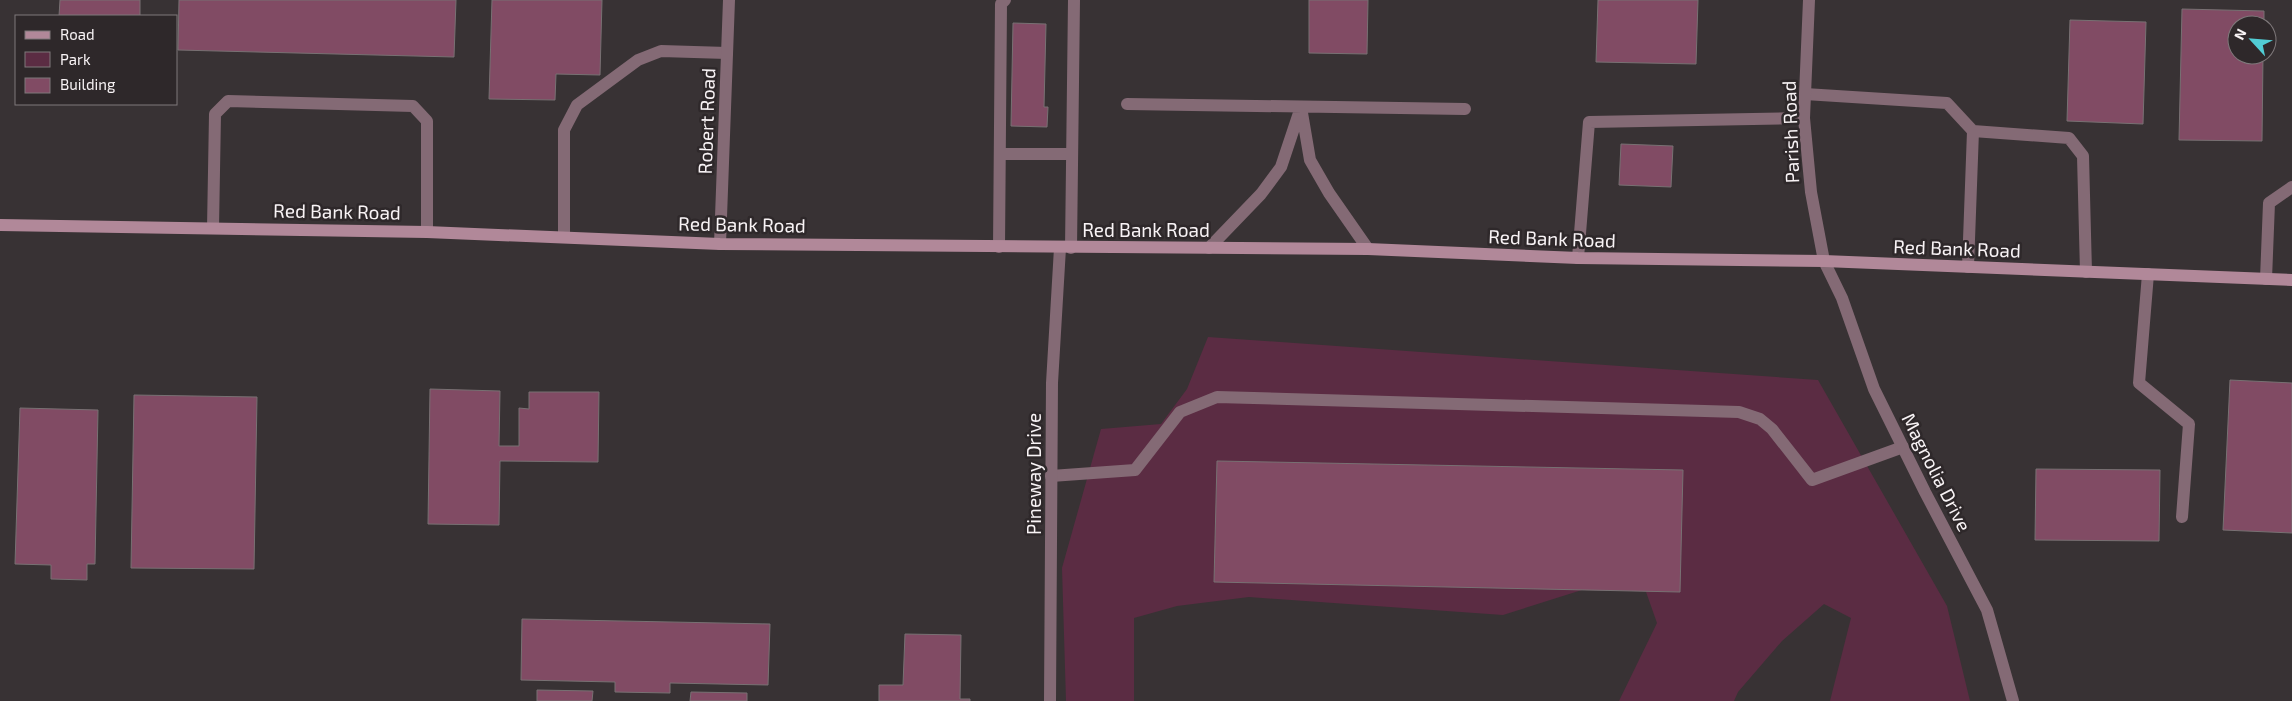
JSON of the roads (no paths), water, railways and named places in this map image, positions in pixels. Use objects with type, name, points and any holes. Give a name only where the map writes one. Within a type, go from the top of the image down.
[{"type":"main road","name":"Red Bank Road","points":[[0,225],[427,232],[720,244],[1368,249],[1578,258],[1824,262],[2292,280]]},
{"type":"street","name":"Robert Road","points":[[720,244],[728,0]]},
{"type":"street","points":[[999,247],[1001,4],[1005,0]]},
{"type":"street","name":"Pineway Drive","points":[[1050,701],[1052,383],[1072,154],[1074,0]]},
{"type":"street","name":"Parish Road","points":[[1809,0],[1804,118],[1811,192],[1824,262]]},
{"type":"street","points":[[564,237],[564,130],[577,105],[638,60],[661,51],[727,53]]},
{"type":"street","points":[[1806,94],[1947,103],[1973,131],[2069,138],[2083,156],[2086,272]]},
{"type":"street","points":[[213,228],[214,114],[228,101],[413,106],[428,121],[427,232]]},
{"type":"street","points":[[1127,104],[1465,109]]},
{"type":"street","points":[[1209,248],[1261,194],[1280,166],[1301,107]]},
{"type":"street","points":[[1301,107],[1310,160],[1329,193],[1368,249]]},
{"type":"street","points":[[1578,258],[1589,122],[1804,118]]},
{"type":"street","points":[[1968,267],[1973,131]]},
{"type":"street","points":[[1000,154],[1072,154]]},
{"type":"street","points":[[2266,279],[2269,203],[2292,187]]},
{"type":"street","name":"Magnolia Drive","points":[[1824,262],[1842,298],[1874,389],[1987,610],[2012,701]]},
{"type":"street","points":[[2148,274],[2138,383],[2189,424],[2182,517]]},
{"type":"street","points":[[1051,476],[1134,470],[1180,412],[1217,397],[1739,412],[1760,419],[1772,429],[1812,480],[1903,446]]}]
